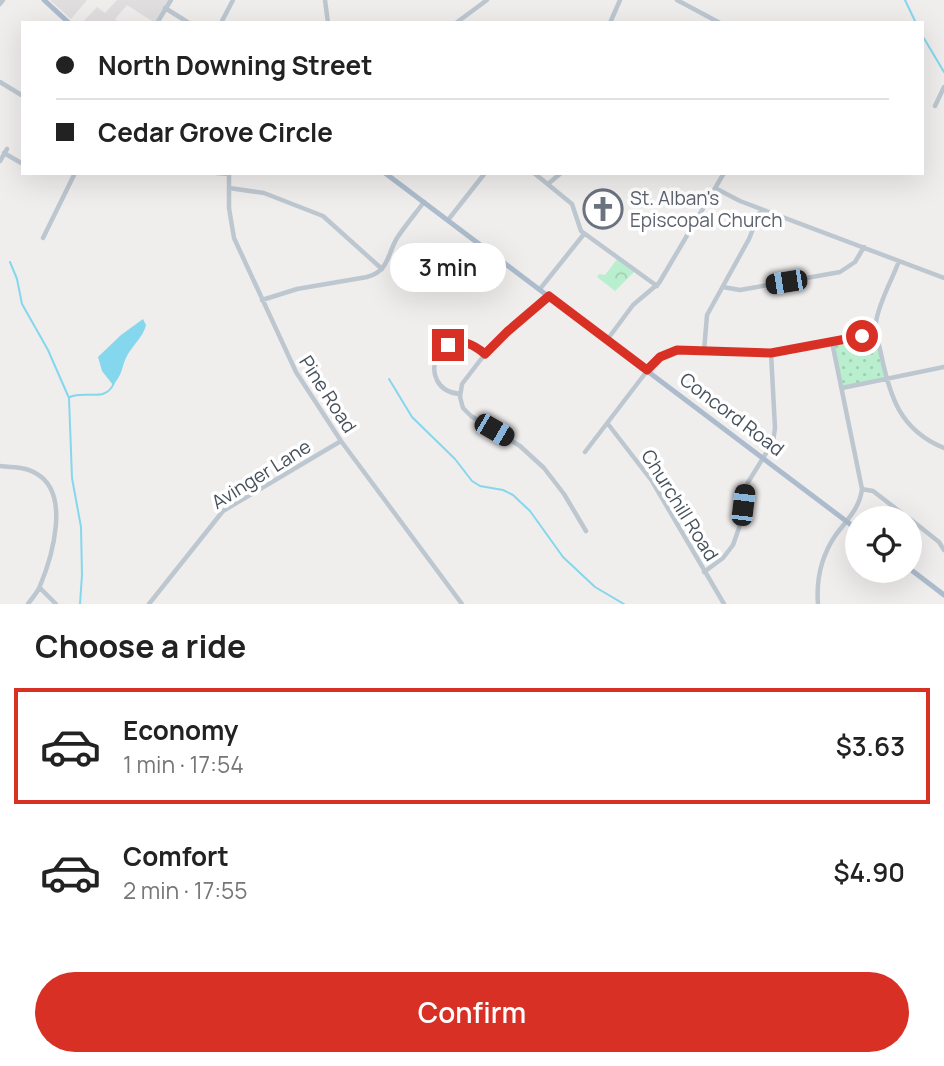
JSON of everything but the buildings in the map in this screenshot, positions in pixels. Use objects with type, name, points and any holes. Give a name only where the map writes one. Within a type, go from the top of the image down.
[{"type":"main road","points":[[44,0],[67,21]]},
{"type":"main road","name":"Concord Road","points":[[388,175],[845,520]]},
{"type":"main road","points":[[922,578],[944,595]]},
{"type":"street","points":[[157,21],[171,0]]},
{"type":"street","points":[[222,21],[233,0]]},
{"type":"street","points":[[325,0],[328,21]]},
{"type":"street","points":[[459,21],[487,0]]},
{"type":"street","points":[[611,21],[620,0]]},
{"type":"street","points":[[679,0],[716,21]]},
{"type":"street","points":[[165,8],[186,21]]},
{"type":"street","points":[[0,82],[21,95]]},
{"type":"street","points":[[935,106],[944,87]]},
{"type":"street","points":[[0,160],[6,151],[21,162]]},
{"type":"street","points":[[43,238],[74,175]]},
{"type":"street","name":"Pine Road","points":[[229,175],[230,220],[234,238],[304,387],[461,604]]},
{"type":"street","points":[[448,220],[483,175]]},
{"type":"street","points":[[537,175],[572,204],[580,229],[584,233],[657,286]]},
{"type":"street","points":[[548,184],[559,175]]},
{"type":"street","points":[[607,340],[633,305],[657,286],[723,175]]},
{"type":"street","points":[[229,188],[264,193],[323,216],[382,270]]},
{"type":"street","points":[[715,188],[732,198],[944,278]]},
{"type":"street","points":[[262,300],[297,289],[368,277],[382,270],[397,238],[424,202]]},
{"type":"street","points":[[704,351],[707,315],[749,239],[761,209]]},
{"type":"street","points":[[540,289],[584,233]]},
{"type":"street","points":[[723,287],[740,290],[834,274],[852,265],[864,247]]},
{"type":"street","points":[[899,261],[877,319],[886,379],[896,406],[907,422],[930,441],[944,448]]},
{"type":"street","points":[[549,296],[485,354],[464,380],[460,394],[462,405],[468,414],[520,446],[548,473],[570,502],[586,531]]},
{"type":"street","points":[[585,452],[647,370],[660,357],[672,352],[771,353],[877,333]]},
{"type":"street","points":[[460,394],[448,391],[437,381],[434,367],[439,352],[458,342],[473,345],[485,354]]},
{"type":"street","points":[[832,342],[862,489],[856,506]]},
{"type":"street","points":[[704,572],[723,558],[733,545],[747,484],[775,435],[771,353]]},
{"type":"street","points":[[842,388],[944,367]]},
{"type":"street","name":"Churchill Road","points":[[608,424],[648,475],[724,604]]},
{"type":"street","name":"Avinger Lane","points":[[149,604],[223,511],[341,441]]},
{"type":"street","points":[[0,466],[34,472],[43,478],[51,490],[56,528],[40,588],[29,604]]},
{"type":"street","points":[[862,489],[873,491],[892,506]]},
{"type":"street","points":[[818,604],[820,567],[831,543],[845,522]]},
{"type":"street","points":[[922,529],[939,542],[944,550]]},
{"type":"street","points":[[40,588],[56,604]]},
{"type":"shaded area","points":[[50,0],[87,0],[71,19]]},
{"type":"shaded area","points":[[117,0],[170,0],[156,21],[152,21],[127,5],[115,19],[117,21],[84,21],[97,7],[105,13]]},
{"type":"green space","points":[[618,258],[635,271],[615,291],[597,277],[599,274],[605,275]]},
{"type":"green space","points":[[876,333],[886,378],[842,387],[833,342]]},
{"type":"water","points":[[143,319],[145,329],[128,354],[113,385],[102,371],[98,357]]},
{"type":"waterway","points":[[905,0],[915,21]]},
{"type":"waterway","points":[[924,38],[944,72]]},
{"type":"waterway","points":[[10,262],[22,304],[48,350],[69,398],[72,478],[81,527],[80,604]]},
{"type":"waterway","points":[[389,379],[412,417],[455,459],[472,481],[480,486],[503,490],[513,495],[530,511],[563,557],[595,587],[624,604]]},
{"type":"waterway","points":[[70,397],[106,393],[114,383]]},
{"type":"place","name":"St. Alban's Episcopal Church","points":[[603,209]]},
{"type":"route","points":[[448,345],[469,343],[485,354],[549,296],[647,370],[660,357],[677,350],[771,353],[862,336]]}]
